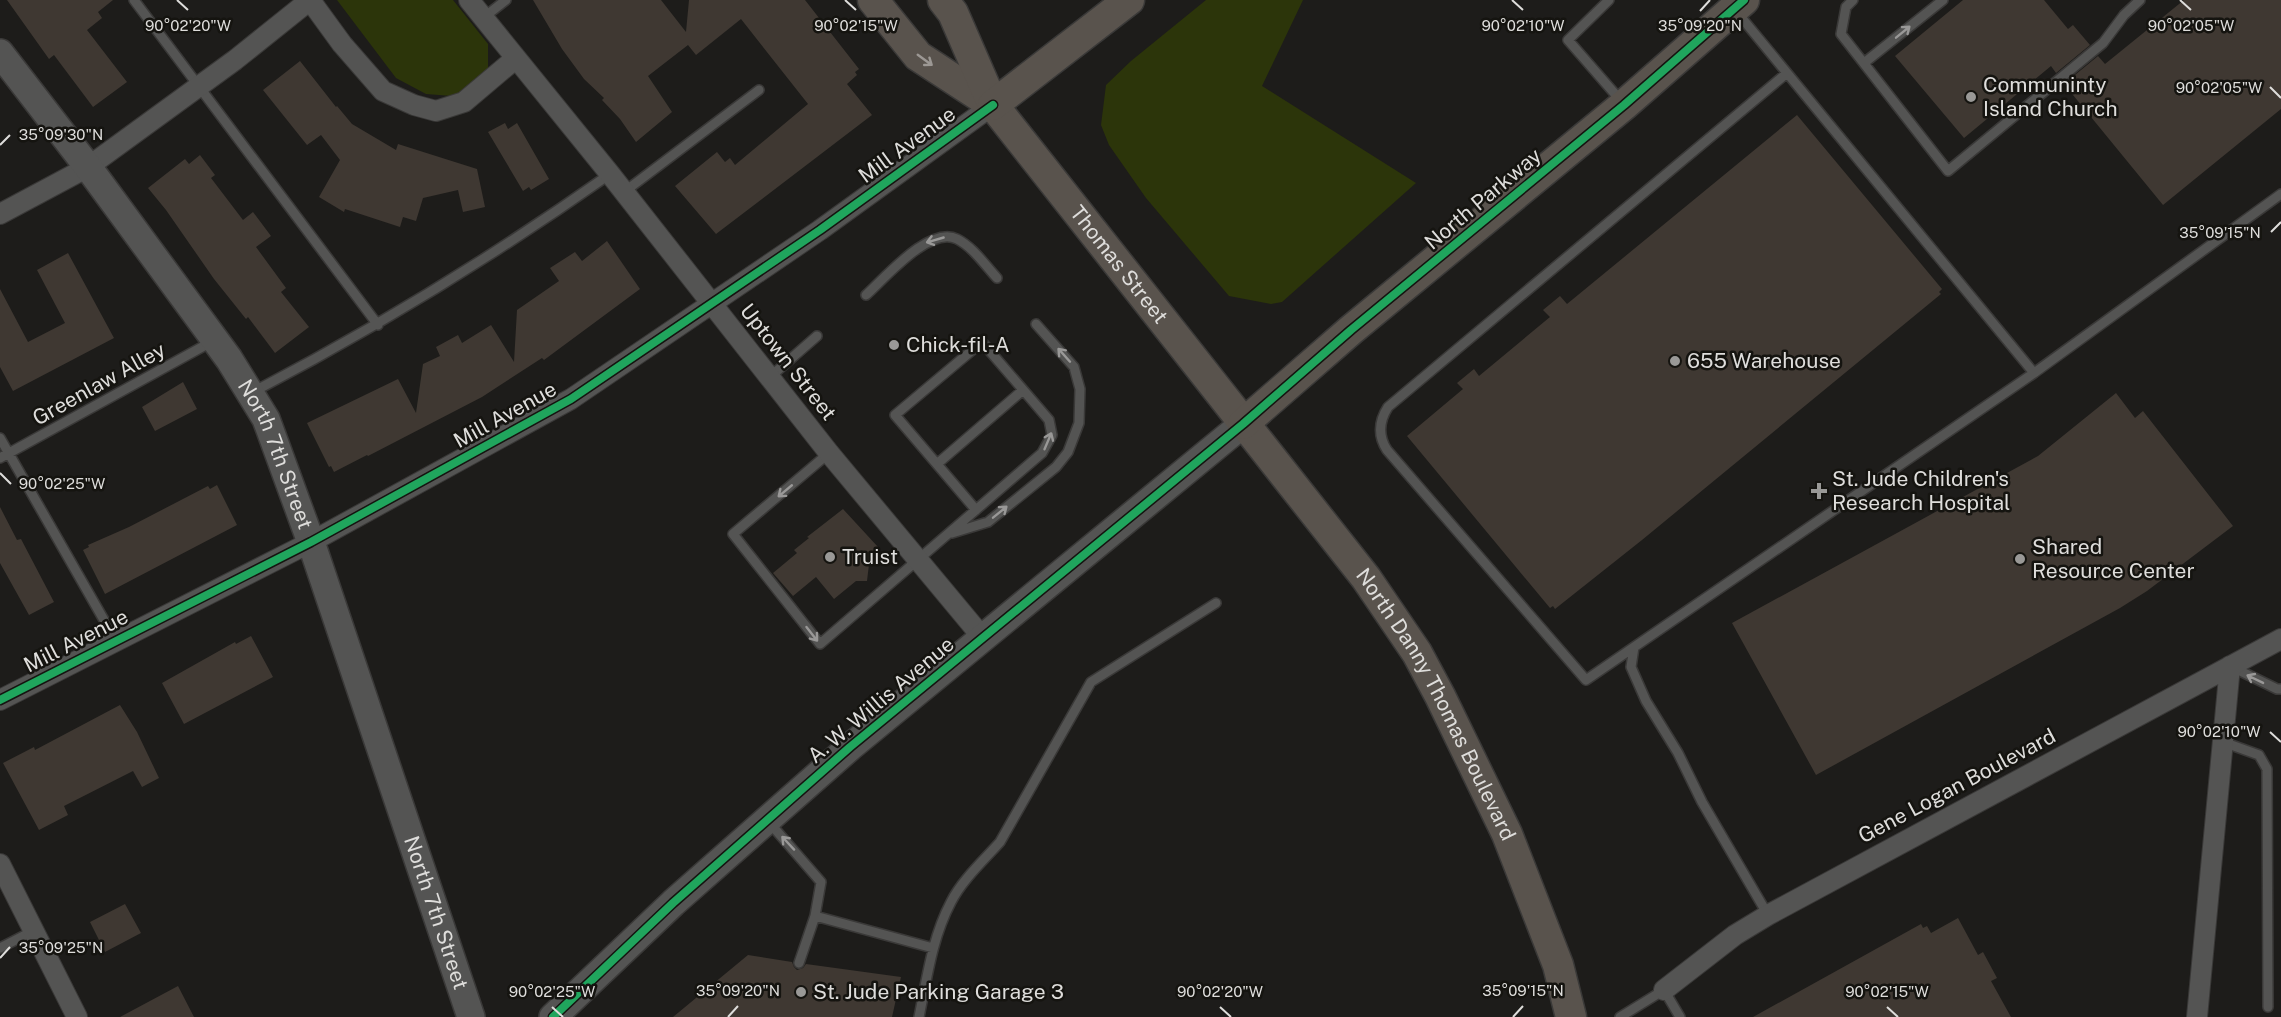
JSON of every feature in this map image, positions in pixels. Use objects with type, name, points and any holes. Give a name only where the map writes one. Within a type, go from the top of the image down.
[{"type":"main road","name":"Thomas Street","points":[[873,0],[918,56],[993,105]]},
{"type":"main road","name":"Thomas Street","points":[[943,0],[953,13],[993,105],[1243,424]]},
{"type":"main road","points":[[993,105],[1129,0]]},
{"type":"main road","name":"North Parkway","points":[[1243,424],[1350,330],[1624,105],[1739,4]]},
{"type":"main road","name":"North Danny Thomas Boulevard","points":[[1243,424],[1366,578],[1417,653],[1507,834],[1558,965],[1571,1017]]},
{"type":"street","points":[[0,214],[88,166],[200,86],[310,0],[342,44],[383,91],[414,105],[436,111],[464,102],[515,58]]},
{"type":"street","name":"Uptown Street","points":[[469,0],[610,174],[830,453],[983,638]]},
{"type":"street","name":"North 7th Street","points":[[0,53],[88,166],[229,359],[266,419],[471,1017]]},
{"type":"street","name":"Mill Avenue","points":[[0,700],[310,542],[571,399],[820,230],[993,105]]},
{"type":"street","name":"A. W. Willis Avenue","points":[[553,1017],[672,903],[850,747],[1243,424]]},
{"type":"street","name":"Gene Logan Boulevard","points":[[1664,990],[1735,935],[1768,915],[2281,639]]},
{"type":"street","points":[[2197,1017],[2230,666]]},
{"type":"street","points":[[0,864],[77,1017]]},
{"type":"lane","points":[[134,0],[378,325]]},
{"type":"lane","points":[[483,18],[506,0]]},
{"type":"lane","points":[[1609,0],[1568,40],[1624,105]]},
{"type":"lane","points":[[1853,0],[1843,4],[1840,34],[1948,171],[2103,43],[2124,15],[2140,0]]},
{"type":"lane","points":[[1864,63],[1943,0]]},
{"type":"lane","points":[[1739,4],[1787,73],[2034,373]]},
{"type":"lane","points":[[1787,73],[1388,407],[1380,423],[1382,443],[1387,450],[1586,680],[2034,373],[2281,194]]},
{"type":"lane","points":[[624,192],[759,90]]},
{"type":"lane","points":[[250,394],[378,325],[535,227],[610,174]]},
{"type":"lane","points":[[866,295],[923,244],[938,237],[956,238],[971,249],[996,278]]},
{"type":"lane","points":[[946,535],[988,522],[1056,467],[1068,452],[1079,423],[1080,389],[1074,367],[1036,324]]},
{"type":"lane","points":[[770,377],[817,336]]},
{"type":"lane","name":"Greenlaw Alley","points":[[4,456],[215,340]]},
{"type":"lane","points":[[830,453],[733,534],[820,645],[1042,453],[1052,435],[1049,420],[982,342],[895,415],[976,510]]},
{"type":"lane","points":[[937,464],[1023,390]]},
{"type":"lane","points":[[0,438],[4,456],[116,641]]},
{"type":"lane","points":[[919,1017],[933,948],[951,901],[1000,842],[1091,682],[1216,603]]},
{"type":"lane","points":[[1634,647],[1630,667],[1646,701],[1678,753],[1702,802],[1768,915]]},
{"type":"lane","points":[[2230,666],[2281,689]]},
{"type":"lane","points":[[2223,742],[2259,755],[2267,769],[2268,1007]]},
{"type":"lane","points":[[767,821],[821,882],[815,916],[800,963]]},
{"type":"lane","points":[[815,916],[933,948]]},
{"type":"lane","points":[[0,948],[35,930]]},
{"type":"lane","points":[[1620,1017],[1664,990],[1680,1017]]},
{"type":"green space","points":[[337,0],[453,0],[488,44],[488,72],[470,87],[452,96],[426,94],[396,78]]},
{"type":"green space","points":[[1206,0],[1303,0],[1262,86],[1416,183],[1282,302],[1271,304],[1229,296],[1146,198],[1109,145],[1101,125],[1106,85],[1131,61]]},
{"type":"building","points":[[7,0],[113,0],[98,12],[102,18],[87,30],[127,82],[93,107],[54,55],[49,59]]},
{"type":"building","points":[[533,0],[661,0],[686,32],[689,0],[805,0],[859,69],[855,72],[857,75],[847,84],[872,115],[716,234],[675,186],[717,152],[725,162],[730,158],[735,165],[808,104],[741,19],[696,55],[688,45],[648,76],[672,112],[636,142],[620,119],[602,100],[604,98],[584,79],[562,49]]},
{"type":"building","name":"Communinty Island Church","points":[[1963,0],[2044,0],[2068,29],[2073,25],[2090,45],[2056,73],[2051,66],[1964,138],[1895,56]]},
{"type":"building","points":[[2184,0],[2281,0],[2281,109],[2163,205],[2064,84],[2098,56],[2105,64]]},
{"type":"building","points":[[300,61],[352,124],[396,150],[398,144],[477,169],[485,207],[463,212],[458,190],[423,198],[416,221],[403,217],[400,227],[345,209],[344,212],[319,197],[340,160],[321,135],[307,145],[263,90]]},
{"type":"building","name":"655 Warehouse","points":[[1797,115],[1942,289],[1939,292],[1941,294],[1642,540],[1555,609],[1553,606],[1550,608],[1407,436],[1463,389],[1457,383],[1474,369],[1479,376],[1550,317],[1543,310],[1560,296],[1567,304]]},
{"type":"building","points":[[505,123],[508,129],[517,123],[549,179],[531,190],[529,187],[523,191],[488,132]]},
{"type":"building","points":[[200,155],[215,175],[211,178],[243,220],[253,212],[271,236],[256,247],[286,288],[281,292],[309,327],[275,353],[248,317],[246,319],[214,279],[148,188],[185,159],[189,164]]},
{"type":"building","points":[[607,241],[640,289],[544,360],[542,358],[482,397],[334,472],[331,466],[329,467],[307,423],[398,379],[416,413],[423,364],[440,356],[436,347],[458,335],[462,343],[491,325],[514,362],[517,310],[559,281],[550,268],[575,252],[582,261]]},
{"type":"building","points":[[68,253],[114,338],[13,391],[0,367],[0,289],[28,342],[65,323],[37,270]]},
{"type":"building","points":[[183,382],[197,409],[155,431],[142,407]]},
{"type":"building","name":"Shared Resource Center","points":[[2116,393],[2135,418],[2143,411],[2233,526],[2147,591],[2120,608],[1816,775],[1732,623],[2038,456]]},
{"type":"building","points":[[217,485],[237,525],[105,594],[83,550],[89,547],[88,545],[129,527],[208,486],[210,489]]},
{"type":"building","points":[[0,507],[17,540],[21,539],[54,602],[29,615],[0,563]]},
{"type":"building","name":"Truist","points":[[843,509],[878,547],[870,556],[867,581],[856,581],[834,599],[816,577],[793,596],[773,573],[797,553],[794,550],[809,538],[807,537]]},
{"type":"building","points":[[251,636],[273,677],[184,724],[162,683],[235,642],[236,644]]},
{"type":"building","points":[[120,705],[137,732],[159,778],[142,787],[133,771],[64,806],[68,815],[39,830],[3,763],[34,747],[35,750]]},
{"type":"building","points":[[125,904],[141,933],[105,952],[90,922]]},
{"type":"building","points":[[1958,918],[1978,955],[1983,952],[1997,978],[1991,981],[2011,1017],[1753,1017],[1921,924],[1923,928],[1927,926],[1931,933]]},
{"type":"building","name":"St. Jude Parking Garage 3","points":[[748,955],[792,962],[797,970],[806,964],[901,977],[892,1017],[673,1017]]},
{"type":"building","points":[[178,986],[194,1017],[120,1017]]},
{"type":"cycle path","points":[[553,1017],[673,903],[850,747],[1243,424],[1351,330],[1624,105],[1744,0]]},
{"type":"cycle path","points":[[0,700],[311,542],[571,399],[820,230],[993,105]]},
{"type":"place","name":"Communinty Island Church","points":[[1971,97]]},
{"type":"place","name":"Chick-fil-A","points":[[894,345]]},
{"type":"place","name":"655 Warehouse","points":[[1675,361]]},
{"type":"place","name":"St. Jude Children's Research Hospital","points":[[1819,491]]},
{"type":"place","name":"Truist","points":[[830,557]]},
{"type":"place","name":"Shared Resource Center","points":[[2020,559]]},
{"type":"place","name":"St. Jude Parking Garage 3","points":[[801,992]]}]
